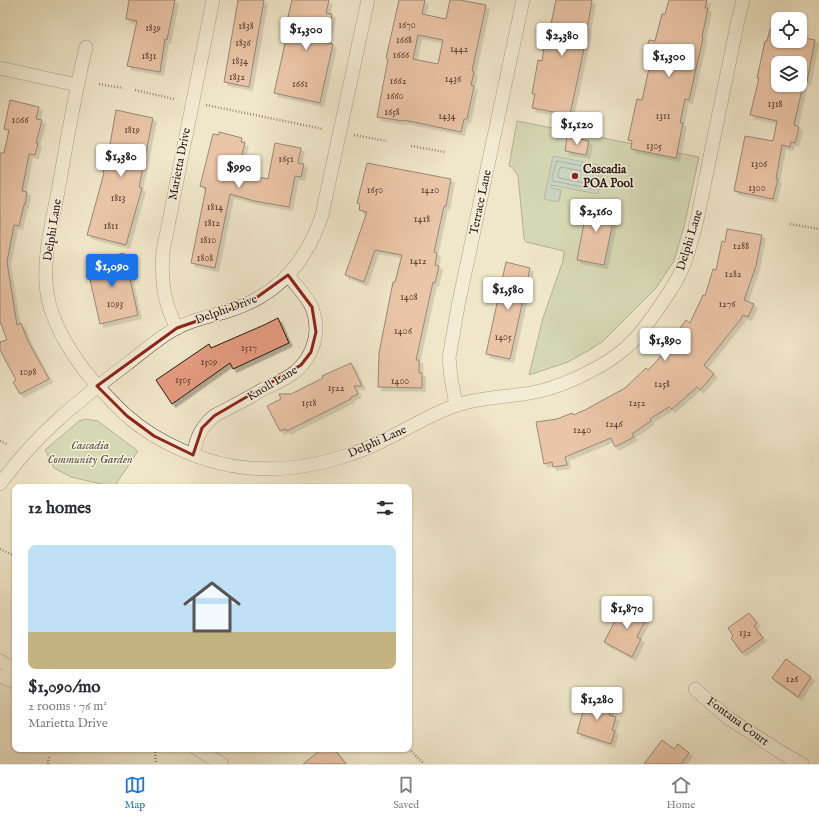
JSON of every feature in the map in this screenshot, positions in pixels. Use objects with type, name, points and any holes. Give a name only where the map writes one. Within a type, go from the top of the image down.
[{"type":"street","name":"Marietta Drive","points":[[177,328],[169,313],[164,293],[162,271],[163,251],[213,0]]},
{"type":"street","name":"Delphi Drive","points":[[0,484],[20,458],[69,408],[159,339],[177,328],[249,303],[264,295],[288,275],[308,248],[322,215],[368,0]]},
{"type":"street","name":"Terrace Lane","points":[[456,405],[450,368],[451,347],[458,306],[523,0]]},
{"type":"street","name":"Delphi Lane","points":[[86,47],[77,85],[47,252],[46,285],[52,312],[72,353],[97,386],[127,416],[154,436],[185,452],[217,462],[248,468],[285,468],[317,463],[351,454],[456,405],[541,391],[566,383],[610,360],[629,346],[645,329],[673,287],[683,268],[693,236],[736,25],[743,0]]},
{"type":"street","points":[[0,68],[77,85]]},
{"type":"street","name":"Knoll Lane","points":[[193,454],[197,437],[206,423],[214,416],[294,372],[311,352],[314,345],[316,332],[313,311],[307,299],[288,275]]},
{"type":"street","points":[[0,661],[12,668]]},
{"type":"street","points":[[0,676],[12,681]]},
{"type":"street","name":"Fontana Court","points":[[695,689],[728,718],[786,756],[802,764]]},
{"type":"street","points":[[202,752],[222,764]]},
{"type":"path","points":[[99,84],[123,88]]},
{"type":"path","points":[[135,90],[174,99]]},
{"type":"path","points":[[206,105],[323,129]]},
{"type":"path","points":[[354,135],[387,141]]},
{"type":"path","points":[[411,146],[445,152]]},
{"type":"path","points":[[790,224],[819,229]]},
{"type":"path","points":[[0,440],[7,444]]},
{"type":"path","points":[[0,549],[12,555]]},
{"type":"path","points":[[155,752],[156,764]]},
{"type":"path","points":[[412,752],[424,764]]},
{"type":"path","points":[[48,764],[49,755]]},
{"type":"highlighted area","points":[[288,275],[312,307],[316,332],[311,352],[301,365],[214,416],[202,428],[193,455],[154,436],[127,416],[97,386],[177,328],[249,303]]},
{"type":"green space","points":[[517,121],[699,157],[684,227],[674,261],[656,288],[602,342],[568,362],[529,375],[543,318],[563,261],[564,251],[526,242],[524,238],[518,176],[512,167],[509,166]]},
{"type":"green space","name":"Cascadia Community Garden","points":[[85,419],[98,421],[138,451],[116,484],[101,484],[71,477],[54,468],[45,450],[79,421]]},
{"type":"water","name":"Cascadia POA Pool","points":[[553,156],[604,166],[598,194],[551,185],[551,188],[561,190],[559,202],[544,199]]},
{"type":"building","points":[[129,0],[175,0],[167,40],[165,39],[160,72],[127,66],[137,21],[126,19]]},
{"type":"building","points":[[238,0],[264,0],[249,87],[224,82]]},
{"type":"building","points":[[292,0],[329,0],[326,13],[332,14],[326,43],[333,44],[320,103],[274,93],[290,21],[287,21]]},
{"type":"building","points":[[399,0],[425,0],[422,14],[446,19],[450,0],[460,0],[486,5],[472,71],[474,72],[471,85],[474,86],[467,119],[464,119],[461,132],[404,120],[377,117],[388,59],[386,58]],"holes":[[[418,35],[443,40],[438,64],[413,59]]]},
{"type":"building","points":[[556,0],[592,0],[588,29],[570,115],[532,108],[535,94],[532,94],[538,60],[542,61],[544,47],[546,48]]},
{"type":"building","points":[[669,0],[707,0],[705,8],[708,8],[689,100],[685,99],[680,123],[683,123],[676,158],[631,149],[632,141],[628,140],[637,99],[642,100],[650,64],[651,55],[645,54],[649,40],[655,41],[662,14],[665,14]]},
{"type":"building","points":[[770,29],[771,48],[807,48],[807,38],[815,40],[807,82],[807,56],[771,56],[771,92],[802,92],[794,125],[799,127],[795,143],[791,142],[790,147],[782,145],[776,179],[778,179],[773,199],[734,191],[745,136],[773,141],[777,121],[750,115],[759,78],[757,78],[765,41],[767,41]]},
{"type":"building","points":[[10,100],[39,107],[36,119],[42,120],[36,143],[38,143],[35,155],[29,154],[22,191],[27,192],[25,205],[19,226],[14,225],[7,262],[17,325],[21,323],[28,341],[49,379],[20,394],[13,382],[16,380],[0,350],[0,342],[7,340],[0,321],[0,153],[4,153],[9,130],[4,129]]},
{"type":"building","points":[[116,110],[153,118],[139,187],[142,188],[126,245],[87,235],[104,173],[107,150],[109,150]]},
{"type":"building","points":[[219,132],[242,138],[241,142],[245,143],[237,173],[268,179],[275,143],[301,148],[298,163],[304,164],[301,177],[295,176],[289,207],[254,201],[230,194],[215,268],[191,263],[206,188],[200,186],[213,134],[219,135]]},
{"type":"building","points":[[567,136],[589,141],[586,155],[565,151]]},
{"type":"building","points":[[367,163],[451,179],[446,206],[444,206],[434,252],[437,253],[435,265],[439,266],[435,283],[433,282],[416,360],[419,360],[419,373],[422,373],[422,388],[378,387],[379,353],[393,282],[395,282],[402,255],[375,250],[364,282],[345,275],[367,212],[359,210],[360,204],[357,203]]},
{"type":"building","points":[[588,202],[616,207],[604,265],[577,260]]},
{"type":"building","points":[[727,229],[762,235],[756,266],[744,300],[754,304],[748,317],[743,315],[704,365],[714,374],[700,390],[697,387],[672,409],[669,407],[650,419],[651,421],[632,434],[634,437],[615,447],[611,438],[565,457],[567,465],[553,467],[552,462],[544,464],[536,422],[557,419],[585,410],[625,388],[646,368],[648,370],[681,335],[677,332],[686,320],[690,323],[703,295],[705,296],[713,269],[716,270],[722,241],[725,242]]},
{"type":"building","points":[[124,253],[138,315],[100,324],[86,262]]},
{"type":"building","points":[[506,262],[530,268],[510,359],[486,354]]},
{"type":"building","points":[[278,318],[289,343],[233,369],[230,363],[172,404],[156,380],[209,344],[211,348]]},
{"type":"building","points":[[351,363],[362,386],[354,386],[358,394],[287,431],[286,429],[280,431],[267,406],[281,399],[279,394],[291,394],[323,378],[322,376]]},
{"type":"building","points":[[625,602],[648,615],[637,637],[641,639],[632,657],[604,642]]},
{"type":"building","points":[[749,613],[757,623],[754,626],[763,638],[742,653],[731,638],[733,636],[728,628]]},
{"type":"building","points":[[786,659],[811,677],[798,697],[772,678]]},
{"type":"building","points":[[587,697],[612,705],[609,715],[616,717],[612,730],[615,731],[611,744],[577,733]]},
{"type":"building","points":[[662,740],[674,749],[678,744],[689,753],[681,764],[644,764]]},
{"type":"building","points":[[318,752],[336,752],[346,764],[303,764]]},
{"type":"place","name":"Cascadia POA Pool","points":[[575,176]]}]
